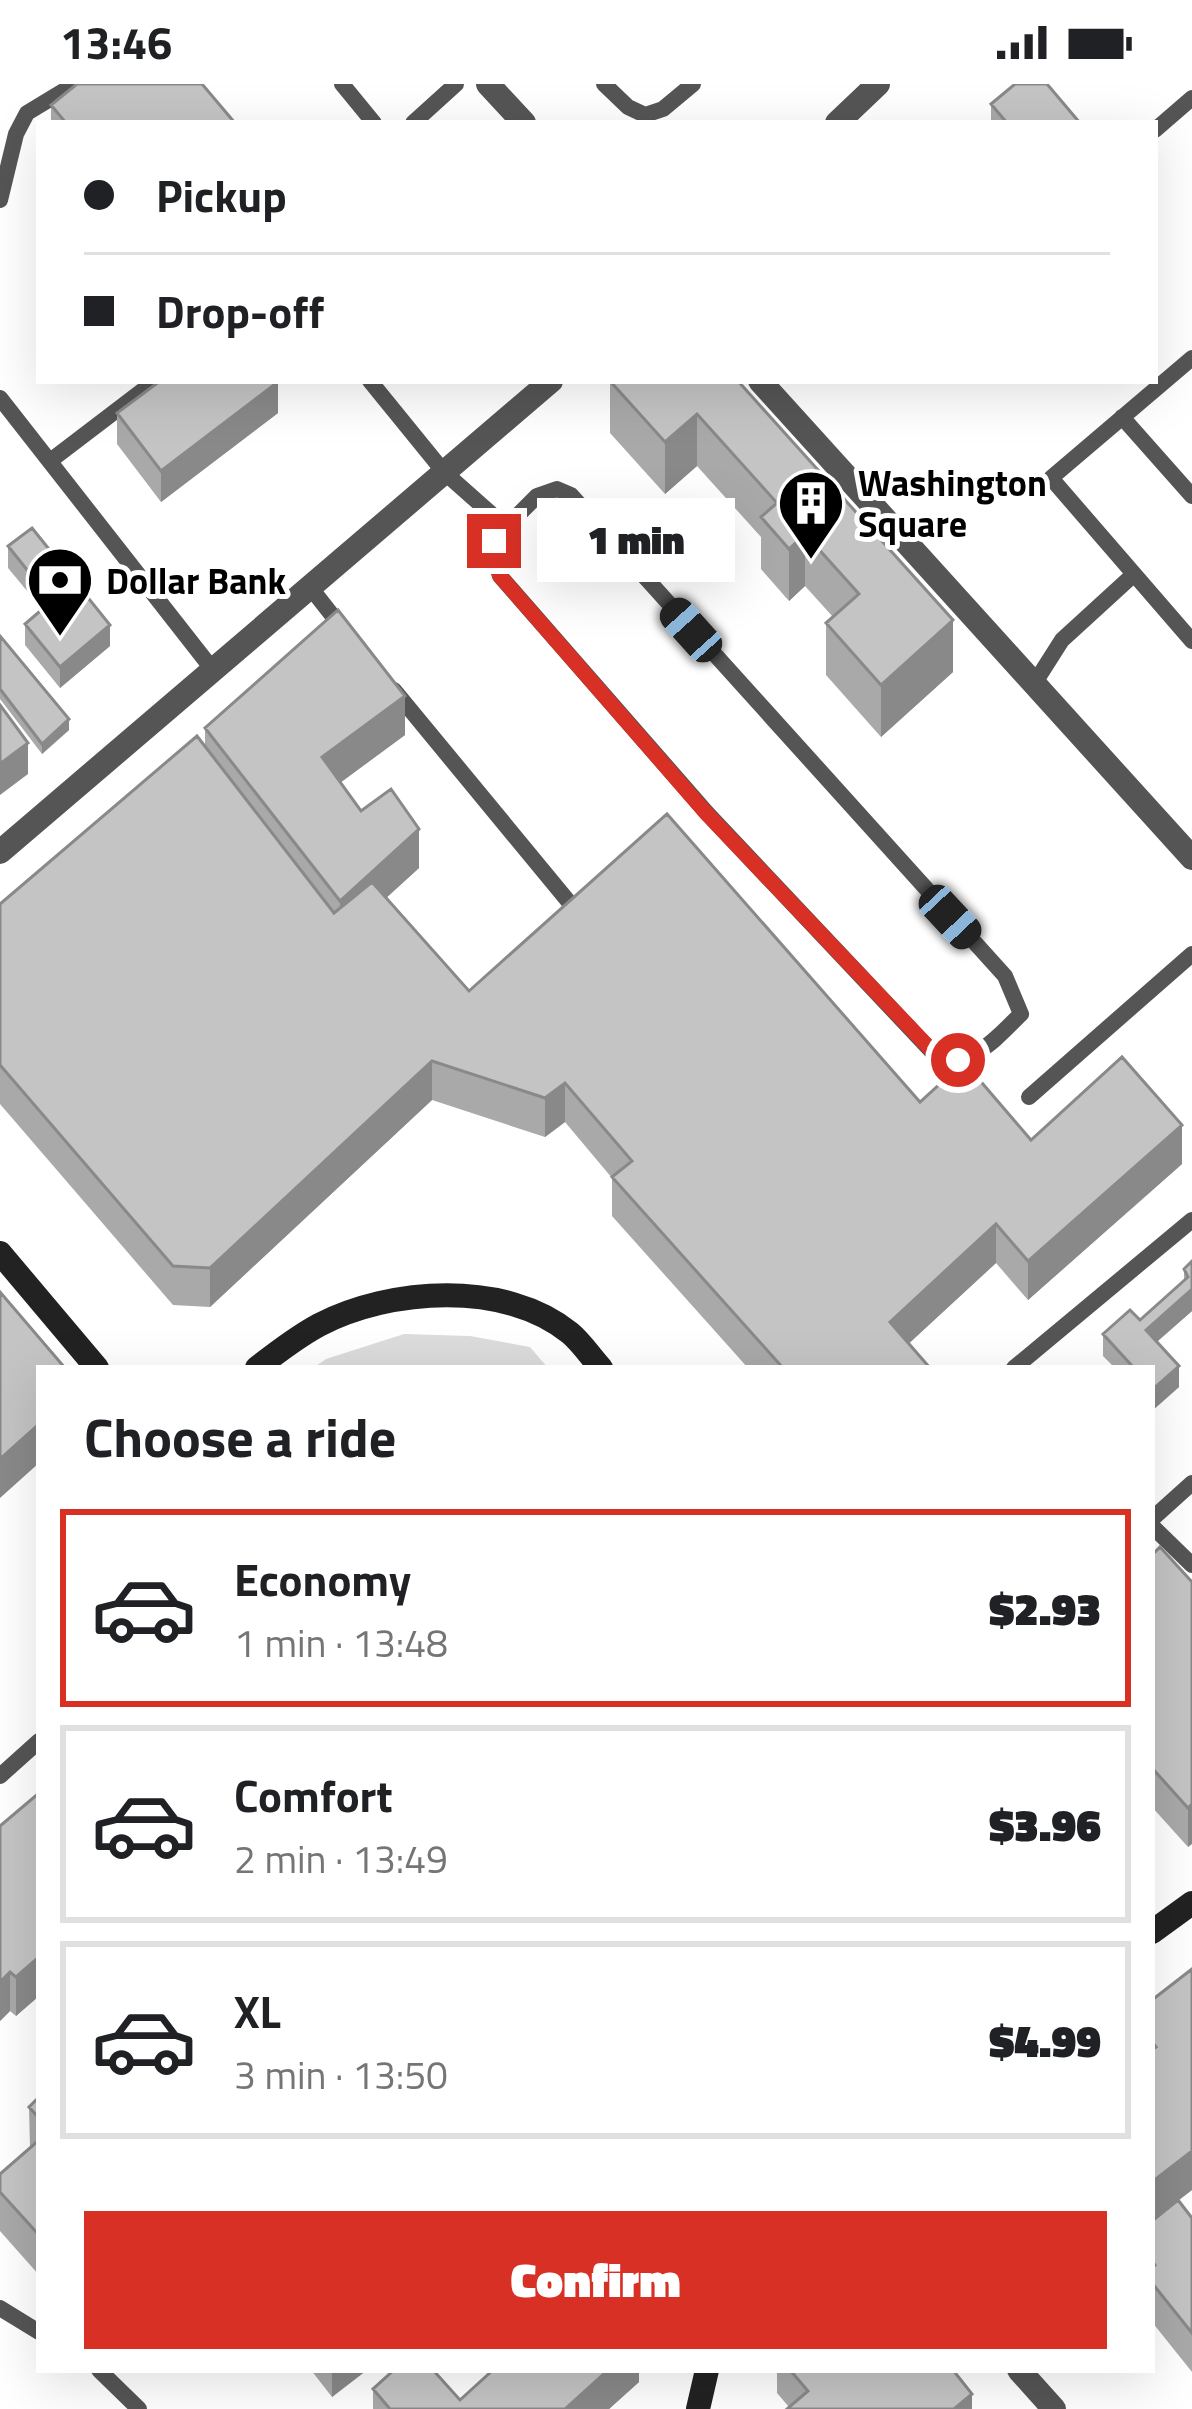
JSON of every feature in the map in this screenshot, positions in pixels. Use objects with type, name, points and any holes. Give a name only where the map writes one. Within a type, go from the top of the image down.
[{"type":"street","points":[[488,84],[521,120]]},
{"type":"street","points":[[840,120],[878,84]]},
{"type":"street","points":[[0,852],[547,384]]},
{"type":"street","points":[[763,384],[1192,858]]},
{"type":"street","points":[[0,1253],[94,1365]]},
{"type":"street","points":[[261,1365],[321,1324],[418,1297],[473,1295],[523,1306],[570,1333],[598,1365]]},
{"type":"street","points":[[1155,1931],[1192,1903]]},
{"type":"street","points":[[698,2409],[706,2373]]},
{"type":"street","points":[[1022,2373],[1054,2409]]},
{"type":"lane","points":[[0,200],[16,134],[27,113],[75,84]]},
{"type":"lane","points":[[342,84],[372,120]]},
{"type":"lane","points":[[416,120],[456,84]]},
{"type":"lane","points":[[604,84],[628,107],[645,115],[664,109],[693,84]]},
{"type":"lane","points":[[1158,127],[1192,98]]},
{"type":"lane","points":[[1192,358],[1051,478],[1192,641]]},
{"type":"lane","points":[[50,461],[151,384]]},
{"type":"lane","points":[[372,384],[444,472],[506,527]]},
{"type":"lane","points":[[0,398],[213,670]]},
{"type":"lane","points":[[1122,417],[1192,496]]},
{"type":"lane","points":[[556,489],[571,495],[1005,976],[1021,1015],[982,1050],[958,1060],[938,1057],[706,813],[500,576],[494,541],[506,527],[537,496],[556,489]]},
{"type":"lane","points":[[1034,684],[1062,640],[1132,576]]},
{"type":"lane","points":[[310,587],[351,639]]},
{"type":"lane","points":[[381,675],[573,907]]},
{"type":"lane","points":[[1029,1097],[1192,954]]},
{"type":"lane","points":[[1018,1365],[1192,1220]]},
{"type":"lane","points":[[1155,1519],[1192,1483]]},
{"type":"lane","points":[[1155,1525],[1192,1565]]},
{"type":"lane","points":[[0,1776],[36,1744]]},
{"type":"lane","points":[[0,2308],[36,2330]]},
{"type":"lane","points":[[107,2373],[139,2409]]},
{"type":"shaded area","points":[[404,1334],[470,1336],[530,1347],[545,1365],[317,1365]]},
{"type":"building","points":[[77,84],[202,84],[232,120],[64,120],[51,105]]},
{"type":"building","points":[[1015,84],[1047,84],[1077,120],[1004,120],[991,104]]},
{"type":"building","points":[[156,384],[275,384],[161,471],[117,413]]},
{"type":"building","points":[[613,384],[741,384],[953,620],[881,685],[826,623],[859,594],[805,534],[789,549],[761,517],[777,503],[697,414],[665,442]]},
{"type":"building","points":[[32,528],[110,625],[60,667],[25,624],[52,601],[8,546]]},
{"type":"building","points":[[338,610],[405,696],[322,757],[361,811],[391,789],[419,829],[340,901],[205,728]]},
{"type":"building","points":[[0,636],[69,719],[42,744],[0,689]]},
{"type":"building","points":[[0,705],[28,743],[0,764]]},
{"type":"building","points":[[197,736],[334,913],[372,882],[469,991],[667,814],[920,1102],[964,1062],[1031,1140],[1122,1057],[1182,1125],[1028,1261],[996,1224],[890,1322],[927,1365],[780,1365],[612,1177],[632,1161],[565,1083],[545,1098],[432,1061],[210,1268],[173,1266],[0,1065],[0,904]]},
{"type":"building","points":[[1192,1261],[1192,1289],[1146,1330],[1179,1366],[1155,1387],[1155,1365],[1131,1365],[1103,1334],[1130,1310],[1140,1320],[1188,1277],[1184,1269]]},
{"type":"building","points":[[0,1292],[62,1365],[36,1365],[36,1427],[0,1459]]},
{"type":"building","points":[[1160,1547],[1192,1582],[1192,1804],[1188,1808],[1155,1771],[1155,1552]]},
{"type":"building","points":[[36,1796],[36,1960],[16,1977],[10,1972],[0,1982],[0,1826]]},
{"type":"building","points":[[1192,1969],[1192,2151],[1155,2180],[1156,2047],[1155,1998]]},
{"type":"building","points":[[36,2143],[36,2232],[0,2192],[0,2174]]},
{"type":"building","points":[[1178,2200],[1192,2218],[1192,2333],[1155,2287],[1155,2219]]},
{"type":"building","points":[[391,2373],[436,2373],[460,2400],[490,2373],[605,2373],[565,2409],[390,2409],[373,2389]]},
{"type":"building","points":[[793,2373],[955,2373],[972,2394],[954,2409],[787,2409],[808,2391]]},
{"type":"place","name":"Washington Square","points":[[811,562]]},
{"type":"place","name":"Dollar Bank","points":[[60,639]]},
{"type":"route","points":[[494,541],[500,576],[706,813],[938,1057],[958,1060]]}]
